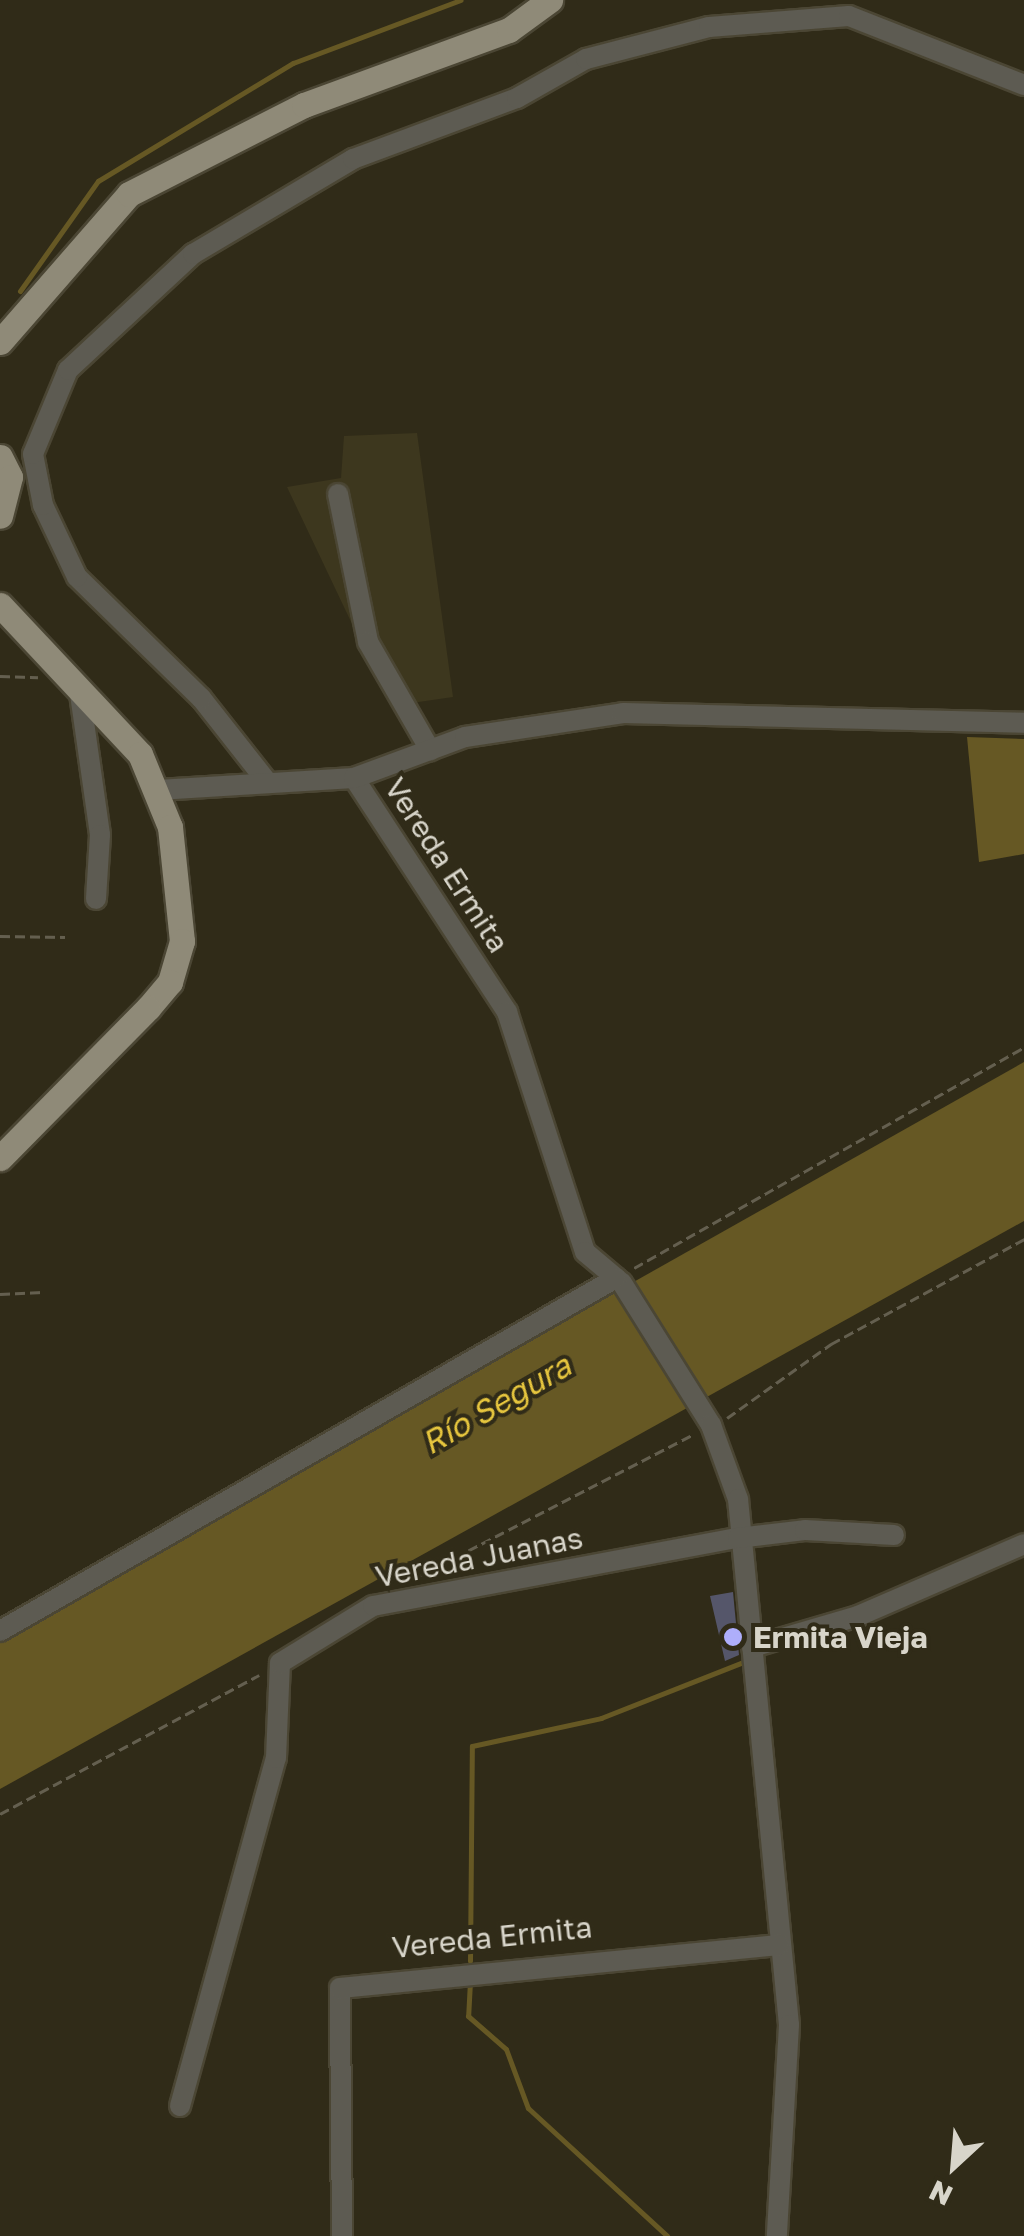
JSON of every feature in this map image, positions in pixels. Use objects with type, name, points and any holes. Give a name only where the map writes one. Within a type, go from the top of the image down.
[{"type":"main road","points":[[0,342],[128,194],[304,104],[509,30],[550,0]]},
{"type":"main road","points":[[0,457],[3,513]]},
{"type":"main road","points":[[0,605],[140,754],[158,790],[180,892],[174,971],[0,1158]]},
{"type":"street","points":[[268,783],[201,698],[77,577],[43,504],[34,454],[68,370],[151,292],[193,254],[353,160],[517,98],[586,59],[709,27],[850,16],[1024,85]]},
{"type":"street","points":[[338,494],[368,642],[430,750]]},
{"type":"street","points":[[79,686],[100,835],[96,898]]},
{"type":"street","name":"Vereda Ermita","points":[[777,2236],[789,2028],[738,1538],[738,1500],[711,1425],[619,1280],[585,1252],[508,1012],[354,778],[430,750],[623,713],[1024,724]]},
{"type":"street","points":[[158,790],[354,778]]},
{"type":"street","points":[[0,1631],[619,1280]]},
{"type":"street","points":[[738,1538],[805,1530],[894,1536]]},
{"type":"street","name":"Vereda Juanas","points":[[180,2106],[276,1758],[280,1664],[372,1606],[738,1538]]},
{"type":"street","points":[[752,1647],[858,1616],[1024,1544]]},
{"type":"street","name":"Vereda Ermita","points":[[342,2236],[340,1988],[526,1962],[780,1945]]},
{"type":"path","points":[[0,676],[33,678],[59,666]]},
{"type":"path","points":[[0,936],[64,938]]},
{"type":"path","points":[[619,1280],[1024,1047]]},
{"type":"path","points":[[711,1425],[831,1344],[1024,1239]]},
{"type":"path","points":[[0,1294],[44,1292]]},
{"type":"shaded area","points":[[417,433],[453,697],[391,706],[287,487],[341,478],[344,436]]},
{"type":"water","points":[[967,737],[1024,739],[1024,854],[979,862]]},
{"type":"water","name":"Río Segura","points":[[1024,1062],[1024,1221],[0,1789],[0,1639]]},
{"type":"building","name":"Ermita Vieja","points":[[733,1592],[739,1655],[725,1661],[710,1596]]},
{"type":"waterway","points":[[20,291],[98,181],[293,63],[461,0]]},
{"type":"waterway","points":[[470,1961],[472,1746],[601,1718],[746,1661]]},
{"type":"waterway","points":[[470,1981],[468,2016],[506,2049],[528,2108],[667,2236]]},
{"type":"place","name":"Ermita Vieja","points":[[733,1637]]}]
